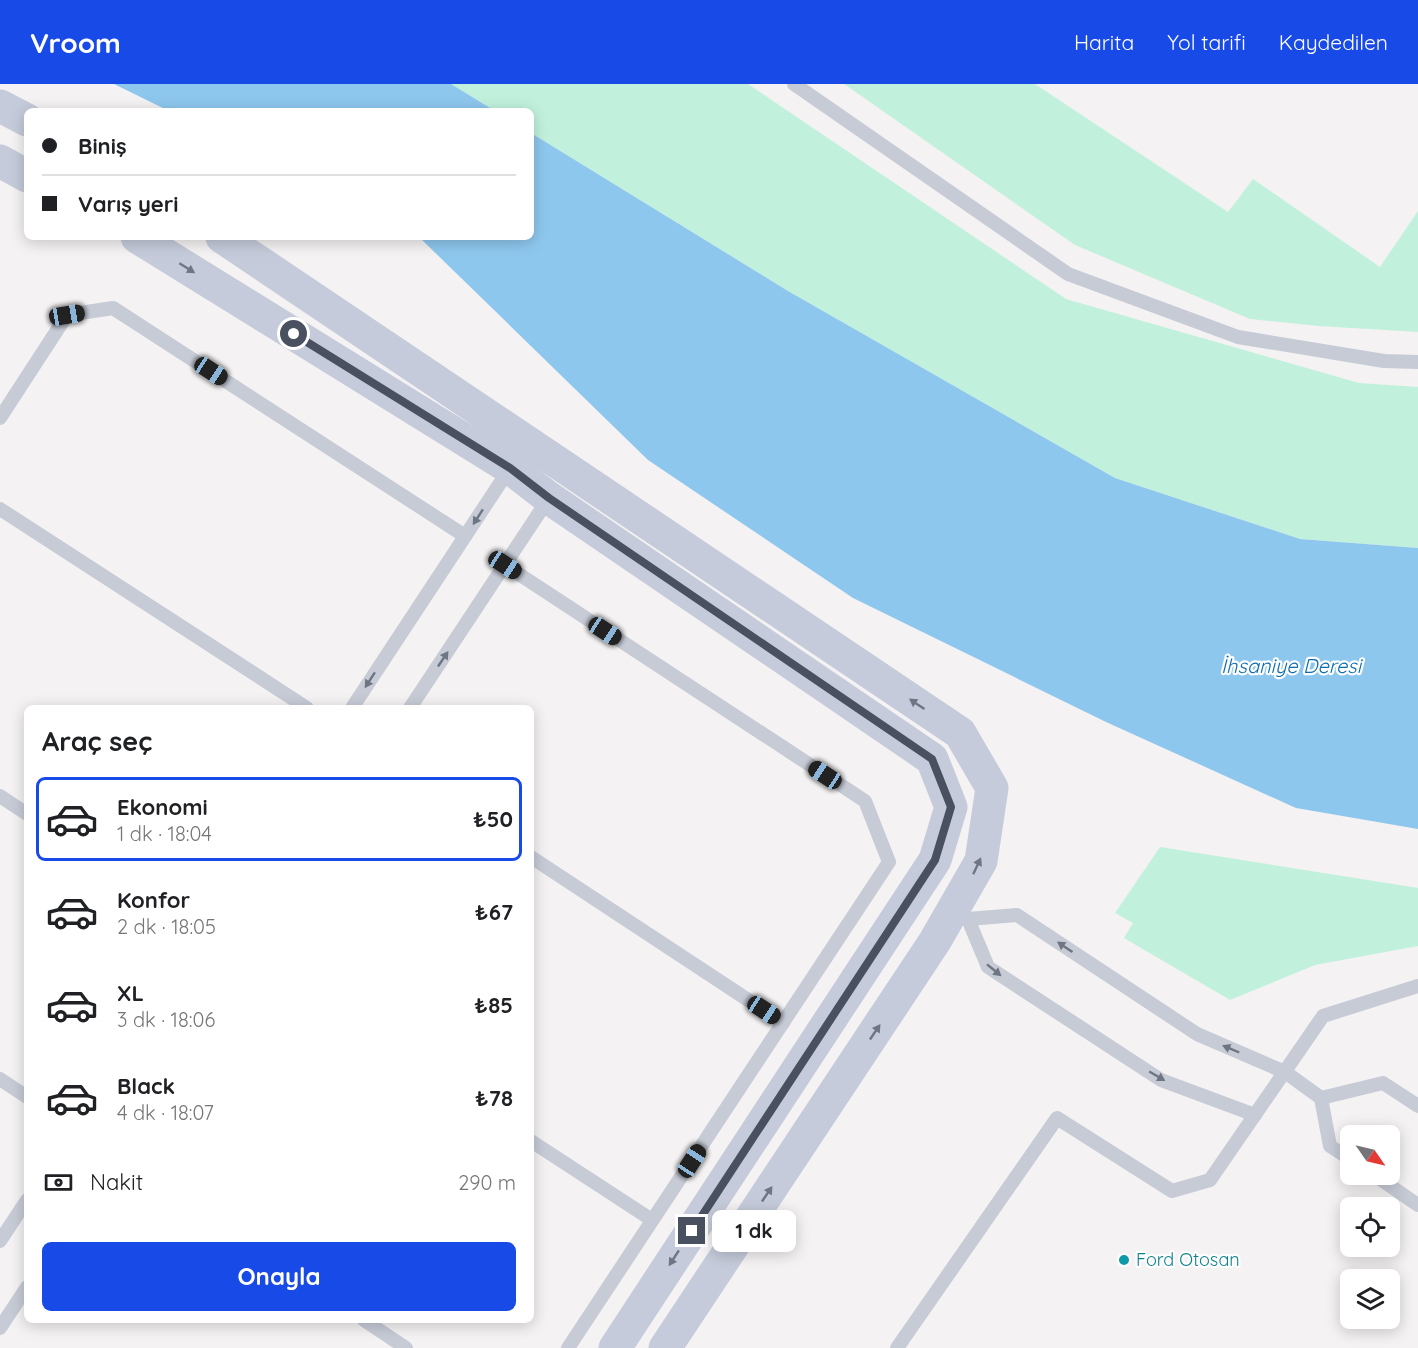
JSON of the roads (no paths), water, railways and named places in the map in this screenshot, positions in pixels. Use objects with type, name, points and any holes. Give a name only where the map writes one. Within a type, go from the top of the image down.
[{"type":"main road","points":[[0,106],[24,118]]},
{"type":"main road","points":[[0,161],[24,174]]},
{"type":"main road","points":[[142,240],[510,468],[549,498],[932,759],[951,807],[935,860],[615,1348]]},
{"type":"main road","points":[[226,240],[960,733],[992,788],[981,861],[935,941],[665,1348]]},
{"type":"lane","points":[[794,84],[1068,274],[1238,337],[1384,361],[1418,362]]},
{"type":"lane","points":[[0,418],[67,315],[113,308],[465,536]]},
{"type":"lane","points":[[354,705],[510,468]]},
{"type":"lane","points":[[412,705],[549,498]]},
{"type":"lane","points":[[0,509],[302,705]]},
{"type":"lane","points":[[505,565],[865,801],[889,862],[568,1348]]},
{"type":"lane","points":[[0,796],[24,812]]},
{"type":"lane","points":[[534,859],[783,1023]]},
{"type":"lane","points":[[1255,1115],[1161,1080],[988,967],[968,919],[1017,915],[1197,1034],[1285,1072],[1321,1098],[1330,1146],[1340,1152]]},
{"type":"lane","points":[[897,1348],[1057,1118],[1172,1191],[1210,1180],[1323,1016],[1418,986]]},
{"type":"lane","points":[[0,1079],[24,1095]]},
{"type":"lane","points":[[1321,1098],[1383,1083],[1418,1106]]},
{"type":"lane","points":[[534,1143],[652,1220]]},
{"type":"lane","points":[[1389,1185],[1418,1205]]},
{"type":"lane","points":[[0,1241],[24,1205]]},
{"type":"lane","points":[[0,1328],[24,1292]]},
{"type":"lane","points":[[368,1323],[406,1348]]},
{"type":"water","points":[[114,84],[451,84],[490,108],[163,108]]},
{"type":"water","name":"İhsaniye Deresi","points":[[534,135],[788,291],[1115,478],[1300,539],[1418,548],[1418,829],[1296,808],[1106,722],[853,598],[648,460],[422,240],[534,240]]},
{"type":"place","name":"Ford Otosan","points":[[1124,1260]]}]
